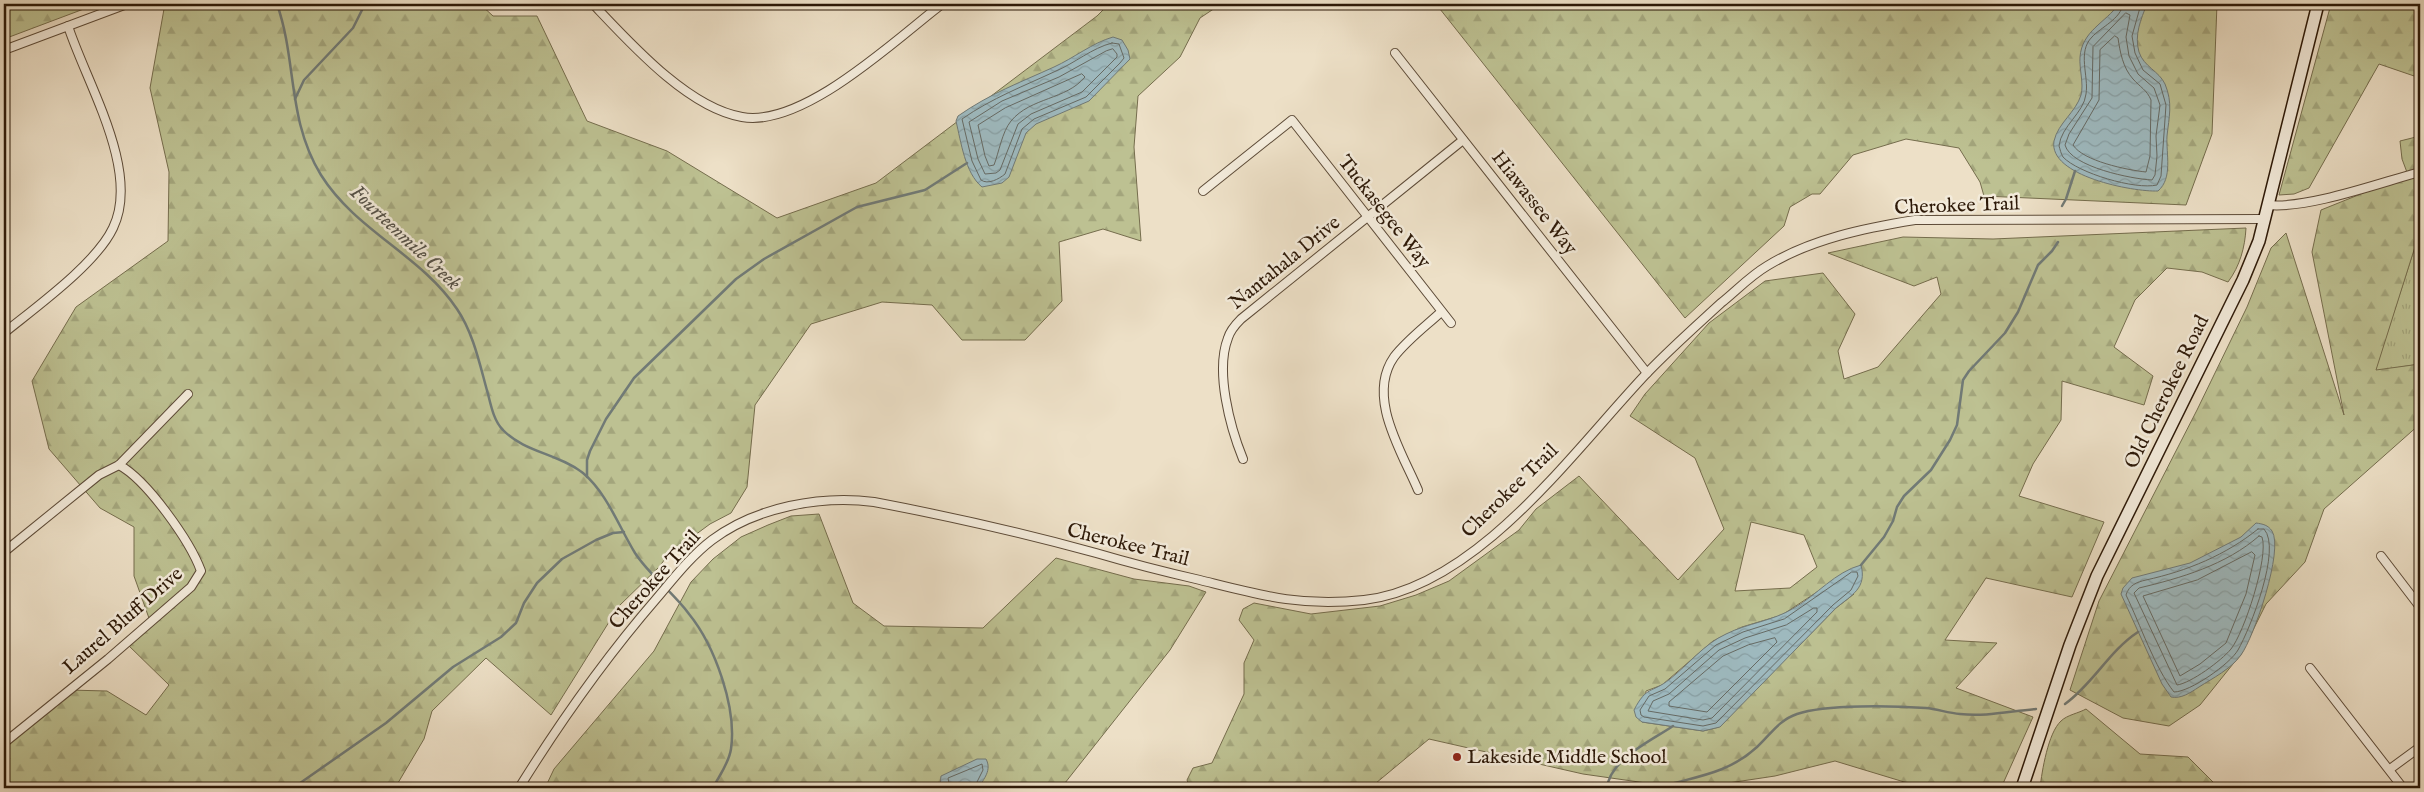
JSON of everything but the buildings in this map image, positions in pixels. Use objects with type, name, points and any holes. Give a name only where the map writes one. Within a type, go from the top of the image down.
[{"type":"street","points":[[4,50],[127,4]]},
{"type":"street","points":[[593,4],[668,77],[720,111],[752,118],[791,110],[828,92],[942,4]]},
{"type":"street","name":"Old Cherokee Road","points":[[2022,788],[2070,646],[2097,576],[2243,280],[2258,241],[2318,4]]},
{"type":"street","points":[[4,332],[61,285],[95,252],[111,232],[118,214],[120,197],[118,167],[104,121],[68,26]]},
{"type":"street","name":"Hiawassee Way","points":[[1395,53],[1647,373]]},
{"type":"street","name":"Tuckasegee Way","points":[[1204,191],[1292,120],[1451,323]]},
{"type":"street","name":"Nantahala Drive","points":[[1243,459],[1234,435],[1224,384],[1224,350],[1228,336],[1240,318],[1464,140]]},
{"type":"street","points":[[2268,205],[2281,206],[2318,199],[2420,172]]},
{"type":"street","name":"Cherokee Trail","points":[[519,788],[547,742],[583,692],[647,609],[691,560],[713,540],[756,518],[797,504],[841,498],[906,508],[1096,553],[1254,595],[1303,602],[1333,602],[1379,598],[1428,581],[1478,547],[1541,489],[1647,373],[1692,328],[1768,265],[1826,240],[1881,226],[1915,220],[2264,219]]},
{"type":"street","points":[[1418,490],[1389,420],[1384,387],[1387,373],[1394,358],[1402,348],[1442,312]]},
{"type":"street","points":[[4,552],[99,475],[119,465],[188,394]]},
{"type":"street","name":"Laurel Bluff Drive","points":[[4,743],[108,659],[191,587],[202,571],[196,556],[175,526],[132,472],[119,465]]},
{"type":"street","points":[[2381,556],[2420,607]]},
{"type":"street","points":[[2310,668],[2403,788]]},
{"type":"street","points":[[2390,769],[2420,747]]},
{"type":"green space","points":[[4,4],[97,4],[4,39]]},
{"type":"green space","points":[[177,4],[480,4],[493,16],[537,16],[587,121],[667,151],[777,218],[876,183],[1097,16],[1109,4],[1221,4],[1200,18],[1180,57],[1138,96],[1134,147],[1141,241],[1103,229],[1059,242],[1062,301],[1025,340],[962,340],[932,305],[882,302],[811,324],[755,405],[747,487],[731,513],[710,524],[668,555],[659,567],[619,606],[551,715],[486,658],[432,711],[424,739],[395,788],[4,788],[4,743],[68,690],[107,691],[146,715],[169,685],[126,643],[150,621],[134,576],[134,527],[100,508],[49,449],[32,381],[76,307],[168,241],[169,172],[150,88],[164,9]]},
{"type":"green space","points":[[1436,4],[2217,4],[2212,134],[2186,205],[1984,196],[1980,182],[1959,148],[1906,139],[1853,155],[1820,194],[1812,194],[1790,207],[1784,226],[1685,318]]},
{"type":"green space","points":[[2331,4],[2420,4],[2420,78],[2379,64],[2309,188],[2294,194],[2279,195]]},
{"type":"green space","points":[[2420,136],[2420,231],[2376,370],[2420,364],[2420,424],[2324,509],[2305,562],[2266,604],[2241,654],[2200,705],[2169,726],[2123,718],[2070,690],[2099,601],[2197,410],[2247,307],[2271,248],[2286,233],[2344,415],[2312,252],[2321,210],[2408,175],[2402,159],[2400,141]]},
{"type":"green space","points":[[2246,228],[2241,256],[2228,282],[2202,272],[2167,268],[2135,300],[2114,347],[2153,376],[2144,405],[2062,381],[2061,420],[2033,464],[2019,496],[2104,522],[2072,597],[1986,578],[1945,640],[1997,643],[1956,688],[2033,717],[2001,788],[1924,788],[1835,761],[1775,776],[1695,788],[1681,788],[1583,774],[1429,739],[1370,788],[1190,788],[1187,780],[1193,768],[1212,763],[1244,694],[1244,663],[1254,640],[1239,620],[1243,609],[1254,603],[1311,614],[1380,606],[1416,595],[1449,581],[1519,530],[1536,509],[1579,476],[1678,580],[1724,529],[1695,458],[1630,416],[1645,394],[1709,323],[1765,281],[1823,273],[1855,314],[1838,351],[1844,379],[1878,367],[1941,294],[1937,277],[1914,286],[1828,253],[1903,237],[1993,239]],"holes":[[[1751,522],[1804,535],[1817,567],[1790,588],[1735,591]],[[1820,590],[1854,594],[1836,608],[1719,727],[1703,731],[1642,722],[1646,691],[1662,685],[1713,641],[1742,627],[1782,615]]]},
{"type":"green space","points":[[2420,231],[2420,364],[2375,371]]},
{"type":"green space","points":[[819,514],[853,603],[884,626],[983,628],[1056,558],[1134,579],[1189,586],[1206,592],[1170,650],[1061,788],[545,788],[554,769],[654,651],[691,582],[713,559],[741,537],[768,525],[791,516]]},
{"type":"green space","points":[[2086,709],[2140,754],[2188,757],[2219,788],[2040,788],[2046,753],[2056,727],[2066,717]]},
{"type":"water","points":[[2119,4],[2147,4],[2137,39],[2139,52],[2144,61],[2165,84],[2169,97],[2168,165],[2166,179],[2158,191],[2130,189],[2094,180],[2064,164],[2056,153],[2054,141],[2056,135],[2081,95],[2080,57],[2085,40]]},
{"type":"water","points":[[1113,37],[1122,40],[1128,50],[1130,59],[1089,101],[1036,124],[1026,133],[1009,177],[1002,183],[982,187],[971,174],[964,157],[956,121],[958,116],[1017,83],[1054,67]]},
{"type":"water","points":[[2256,523],[2269,527],[2272,531],[2275,541],[2274,556],[2260,613],[2247,645],[2237,660],[2222,673],[2185,695],[2171,697],[2162,684],[2121,594],[2123,588],[2132,578],[2190,563],[2241,537]]},
{"type":"water","points":[[1861,565],[1862,580],[1853,595],[1836,608],[1720,727],[1703,731],[1642,722],[1636,717],[1634,710],[1646,693],[1664,684],[1718,638],[1734,630],[1786,612],[1802,603],[1834,578]]},
{"type":"water","points":[[977,759],[986,759],[988,763],[988,771],[978,788],[947,788],[940,785],[941,776]]},
{"type":"waterway","name":"Fourteenmile Creek","points":[[277,4],[288,47],[297,112],[310,154],[321,175],[335,195],[352,212],[425,273],[457,309],[472,339],[495,418],[503,430],[521,443],[574,467],[591,481],[606,500],[635,553],[683,606],[699,627],[722,678],[731,715],[731,749],[724,769],[713,788]]},
{"type":"waterway","points":[[295,99],[304,80],[353,28],[365,4]]},
{"type":"waterway","points":[[587,477],[587,460],[590,451],[606,419],[634,378],[736,279],[764,259],[857,207],[925,190],[967,163]]},
{"type":"waterway","points":[[2062,206],[2075,171]]},
{"type":"waterway","points":[[1861,565],[1884,537],[1904,496],[1931,470],[1950,440],[1957,425],[1963,380],[1969,371],[2005,333],[2018,312],[2038,265],[2058,242]]},
{"type":"waterway","points":[[293,788],[386,723],[453,667],[501,637],[516,623],[524,603],[537,583],[562,559],[596,540],[613,533],[624,532]]},
{"type":"waterway","points":[[2065,704],[2084,687],[2118,648],[2138,632]]},
{"type":"waterway","points":[[1661,788],[1725,768],[1747,755],[1785,720],[1797,714],[1810,711],[1860,706],[1926,708],[1979,715],[2036,709]]},
{"type":"waterway","points":[[1607,788],[1615,768],[1623,760],[1673,726]]},
{"type":"waterway","points":[[896,788],[913,785],[940,785]]},
{"type":"place","name":"Lakeside Middle School","points":[[1457,757]]}]
